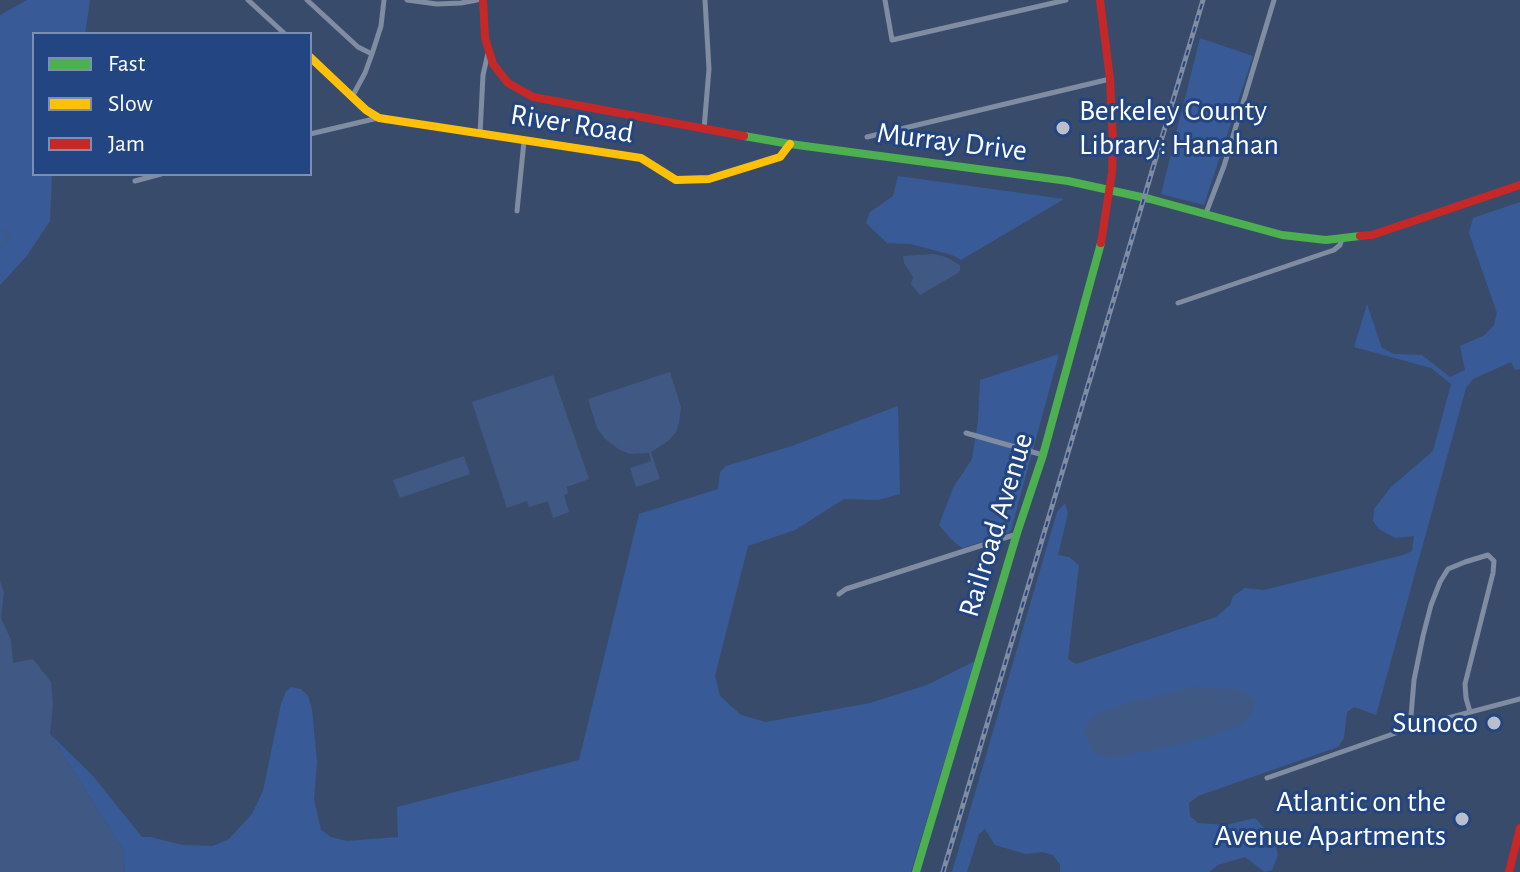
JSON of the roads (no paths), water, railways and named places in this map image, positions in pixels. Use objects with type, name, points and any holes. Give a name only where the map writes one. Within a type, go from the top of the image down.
[{"type":"street","points":[[248,0],[283,32]]},
{"type":"street","points":[[307,0],[358,47],[372,54]]},
{"type":"street","points":[[352,97],[372,54],[381,26],[384,0]]},
{"type":"street","points":[[407,0],[466,3],[477,0]]},
{"type":"street","name":"Murray Drive","points":[[483,0],[485,38],[493,64],[503,78],[527,95],[790,144],[1068,181],[1206,213],[1282,235],[1311,239],[1372,235],[1520,185]]},
{"type":"street","points":[[704,129],[709,69],[705,0]]},
{"type":"street","points":[[885,0],[892,40],[1066,0]]},
{"type":"street","name":"Railroad Avenue","points":[[916,872],[1043,455],[1102,237],[1110,190],[1113,143],[1110,79],[1100,0]]},
{"type":"street","points":[[1206,213],[1224,166],[1274,0]]},
{"type":"street","points":[[480,134],[483,75],[488,52]]},
{"type":"street","points":[[312,59],[366,110],[379,118]]},
{"type":"street","points":[[867,137],[1110,79]]},
{"type":"street","points":[[312,134],[379,118]]},
{"type":"street","name":"River Road","points":[[379,118],[641,158],[676,180],[709,179],[780,157],[790,144]]},
{"type":"street","points":[[517,211],[524,141]]},
{"type":"street","points":[[135,181],[154,176]]},
{"type":"street","points":[[1178,303],[1334,250],[1342,239]]},
{"type":"street","points":[[966,433],[1043,455]]},
{"type":"street","points":[[839,594],[846,589],[1017,533]]},
{"type":"street","points":[[1410,728],[1414,680],[1427,620],[1440,582],[1448,569],[1488,555],[1494,561],[1493,573],[1465,684],[1470,712]]},
{"type":"street","points":[[1267,778],[1410,728],[1520,699]]},
{"type":"street","points":[[1510,869],[1520,828]]},
{"type":"street","points":[[1510,869],[1520,857]]},
{"type":"waterway","points":[[0,228],[10,235],[0,247]]},
{"type":"railway","points":[[943,872],[1203,0]]},
{"type":"place","name":"Berkeley County Library: Hanahan","points":[[1063,128]]},
{"type":"place","name":"Sunoco","points":[[1494,723]]},
{"type":"place","name":"Atlantic on the Avenue Apartments","points":[[1462,819]]}]
